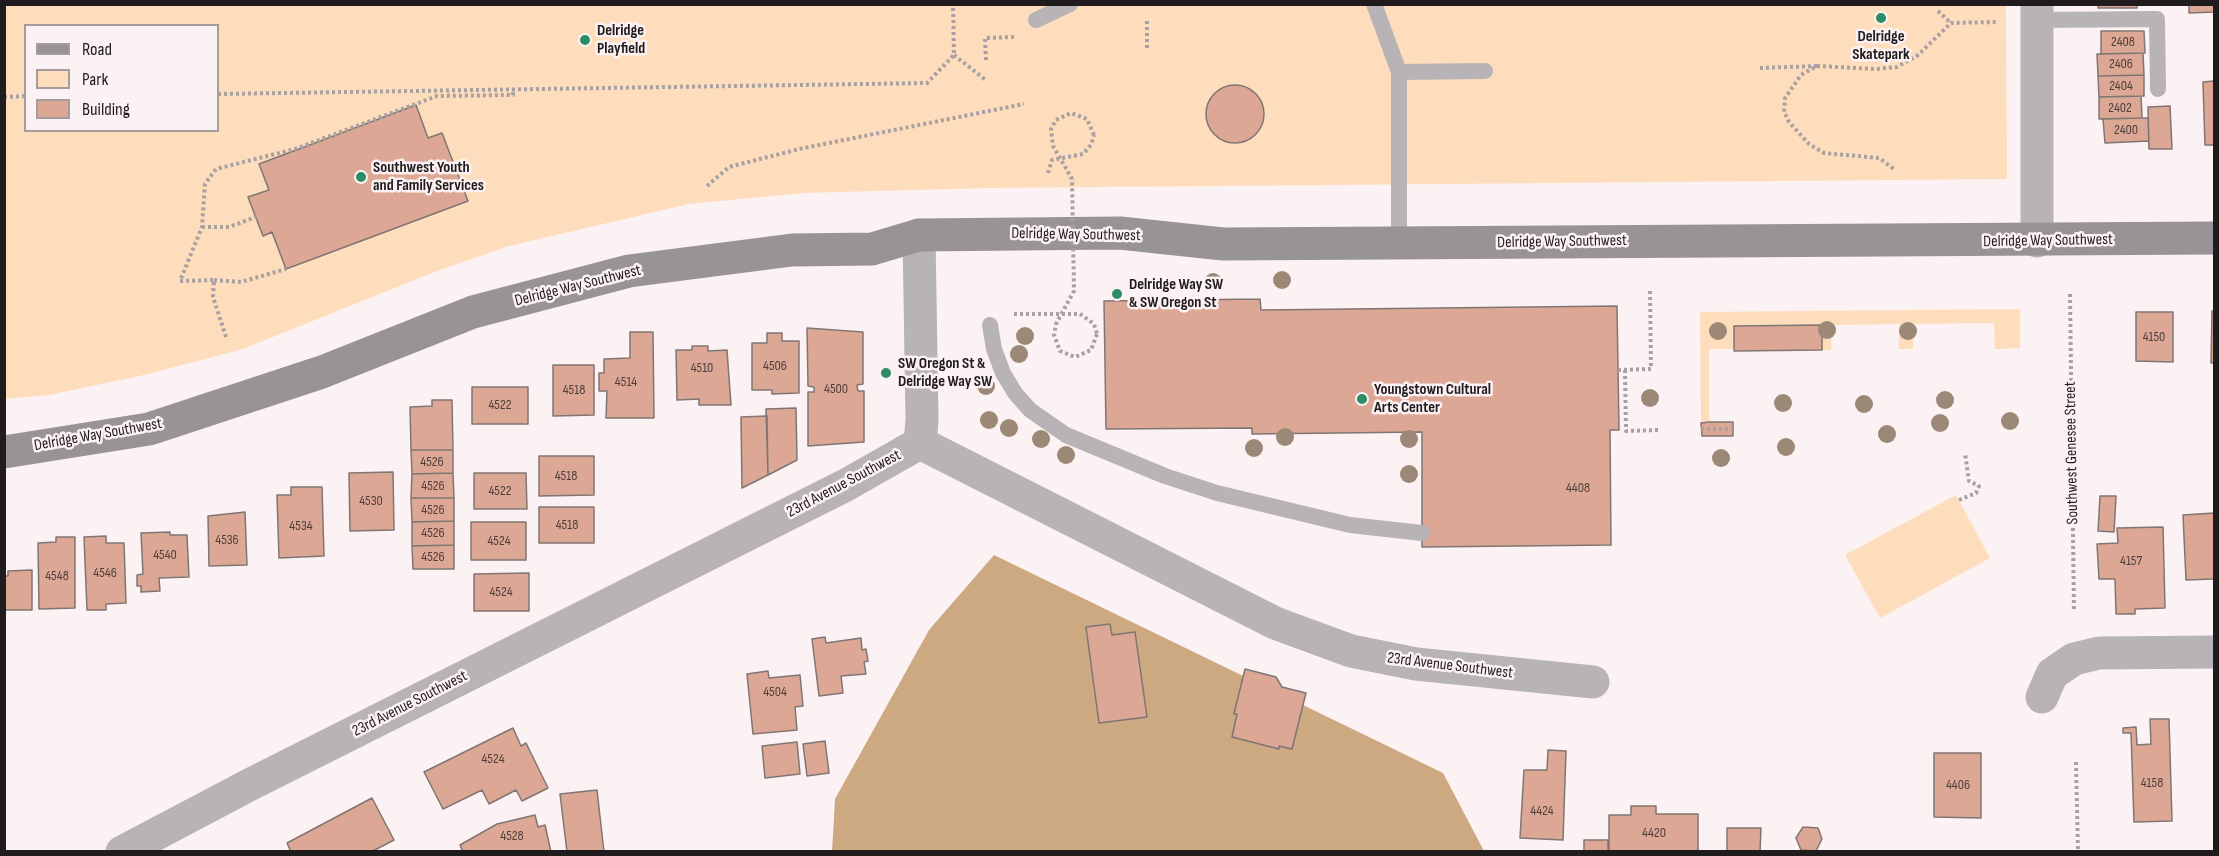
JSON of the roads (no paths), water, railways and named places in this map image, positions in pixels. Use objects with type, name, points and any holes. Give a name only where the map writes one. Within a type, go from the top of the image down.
[{"type":"main road","name":"Delridge Way Southwest","points":[[4,452],[149,429],[322,372],[473,312],[629,271],[792,250],[872,249],[919,235],[1120,232],[1223,244],[1678,240],[2037,241],[2214,238]]},
{"type":"street","points":[[2037,13],[2037,241]]},
{"type":"street","points":[[919,235],[922,420],[920,443]]},
{"type":"street","name":"23rd Avenue Southwest","points":[[122,852],[272,773],[846,485],[920,443],[1275,623],[1351,651],[1416,664],[1593,682]]},
{"type":"street","points":[[2042,698],[2052,674],[2074,659],[2099,653],[2214,652]]},
{"type":"lane","points":[[1036,20],[1070,4]]},
{"type":"lane","points":[[1374,4],[1399,72],[1399,244]]},
{"type":"lane","points":[[2037,13],[2157,19],[2158,89]]},
{"type":"lane","points":[[1399,72],[1485,71]]},
{"type":"lane","points":[[990,325],[994,349],[1003,373],[1015,393],[1030,410],[1066,435],[1165,476],[1217,493],[1350,525],[1422,532]]},
{"type":"place","name":"Delridge Skatepark","points":[[1881,18]]},
{"type":"place","name":"Delridge Playfield","points":[[585,40]]},
{"type":"place","name":"Southwest Youth and Family Services","points":[[361,177]]},
{"type":"place","name":"Delridge Way SW & SW Oregon St","points":[[1117,294]]},
{"type":"place","name":"SW Oregon St & Delridge Way SW","points":[[886,373]]},
{"type":"place","name":"Youngstown Cultural Arts Center","points":[[1362,399]]}]
